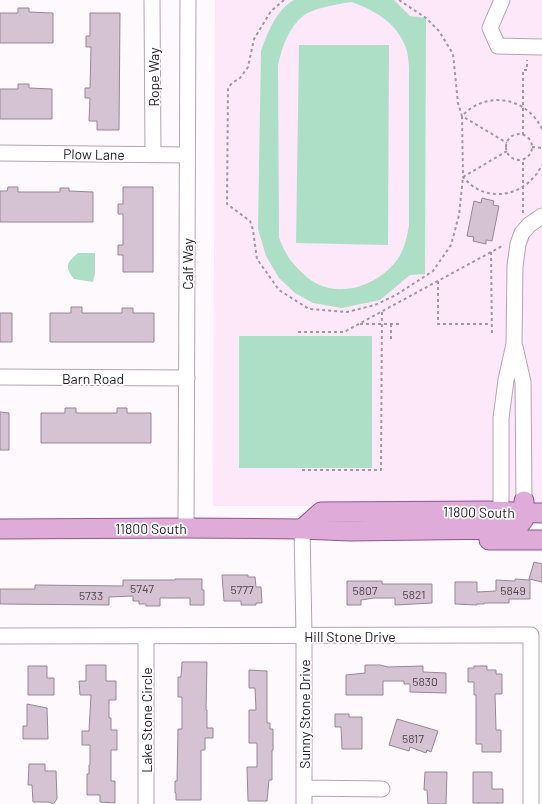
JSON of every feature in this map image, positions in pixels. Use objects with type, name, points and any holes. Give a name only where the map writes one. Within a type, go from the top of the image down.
[{"type":"main road","name":"11800 South","points":[[302,529],[320,512],[494,506],[530,509]]},
{"type":"main road","points":[[302,529],[350,531],[504,530],[520,524],[530,509]]},
{"type":"main road","name":"11800 South","points":[[0,529],[302,529],[329,540],[542,540]]},
{"type":"street","name":"Rope Way","points":[[152,0],[153,154]]},
{"type":"street","name":"Calf Way","points":[[186,528],[188,0]]},
{"type":"street","points":[[502,0],[490,28],[498,46],[542,47]]},
{"type":"street","name":"Plow Lane","points":[[0,153],[187,155]]},
{"type":"street","points":[[494,506],[501,418],[506,380],[514,344],[515,266],[518,244],[522,233],[528,224],[542,216]]},
{"type":"street","points":[[514,344],[523,382],[530,509]]},
{"type":"street","name":"Barn Road","points":[[0,377],[187,378]]},
{"type":"street","name":"Sunny Stone Drive","points":[[302,529],[304,636],[304,804]]},
{"type":"street","name":"Hill Stone Drive","points":[[0,636],[531,635],[531,804]]},
{"type":"street","name":"Lake Stone Circle","points":[[146,636],[146,804]]},
{"type":"street","points":[[304,788],[382,788]]},
{"type":"path","points":[[284,0],[271,11],[254,39],[248,68],[240,78],[232,83],[228,88],[227,204],[250,221],[253,230],[257,258],[279,290],[309,309],[347,312],[375,305],[433,271],[452,244],[459,215],[463,177],[462,116],[458,104],[452,54],[439,31],[426,18],[399,0]]},
{"type":"path","points":[[523,135],[523,70],[527,70],[527,60]]},
{"type":"path","points":[[462,116],[476,105],[491,100],[507,100],[523,107],[535,117],[542,129]]},
{"type":"path","points":[[462,116],[507,143]]},
{"type":"path","points":[[515,135],[523,135],[530,141],[533,147],[530,153],[523,159],[519,160],[512,158],[507,151],[507,143],[515,135]]},
{"type":"path","points":[[533,147],[542,145]]},
{"type":"path","points":[[533,147],[542,148]]},
{"type":"path","points":[[463,177],[507,151]]},
{"type":"path","points":[[523,159],[523,214]]},
{"type":"path","points":[[463,177],[468,184],[489,194],[503,194],[523,188],[536,176],[542,165]]},
{"type":"path","points":[[298,332],[344,332],[507,244]]},
{"type":"path","points":[[491,252],[492,336]]},
{"type":"path","points":[[438,281],[438,324],[491,324]]},
{"type":"path","points":[[302,470],[381,470],[382,312]]},
{"type":"path","points":[[359,324],[400,324]]},
{"type":"path","points":[[391,324],[391,339]]},
{"type":"shaded area","points":[[215,0],[542,0],[542,506],[213,506]]},
{"type":"green space","points":[[294,0],[394,0],[410,16],[426,18],[425,274],[410,275],[380,300],[342,308],[313,303],[295,293],[279,278],[266,256],[258,229],[261,51],[273,22],[288,4]],"holes":[[[351,2],[377,13],[391,25],[402,39],[407,52],[409,66],[409,225],[407,237],[401,253],[391,267],[381,276],[370,282],[357,287],[345,289],[319,285],[308,278],[289,258],[279,238],[278,65],[290,32],[298,21],[307,13]]]},
{"type":"green space","points":[[299,45],[389,45],[388,245],[296,243]]},
{"type":"green space","points":[[78,253],[95,253],[95,273],[93,282],[74,279],[71,275],[68,265],[71,259]]},
{"type":"green space","points":[[239,336],[372,336],[372,468],[239,468]]},
{"type":"building","points":[[18,8],[29,8],[29,12],[53,13],[53,43],[0,43],[0,13],[18,13]]},
{"type":"building","points":[[90,13],[120,13],[119,130],[97,130],[97,121],[89,121],[90,98],[85,98],[85,88],[90,88],[91,47],[86,47],[86,36],[90,36]]},
{"type":"building","points":[[18,84],[29,84],[29,88],[52,89],[52,119],[0,119],[0,89],[18,89]]},
{"type":"building","points":[[8,187],[18,187],[18,192],[60,192],[60,188],[69,188],[69,191],[93,192],[93,222],[0,222],[0,191],[7,191]]},
{"type":"building","points":[[123,187],[153,187],[153,272],[123,272],[123,255],[118,255],[118,245],[123,245],[123,214],[118,214],[118,204],[123,204]]},
{"type":"building","points":[[482,198],[494,201],[493,205],[499,206],[492,241],[486,240],[486,244],[473,241],[474,237],[467,236],[474,201],[481,203]]},
{"type":"building","points":[[71,307],[82,307],[82,313],[122,313],[122,308],[133,308],[133,313],[154,313],[154,342],[50,342],[50,313],[71,313]]},
{"type":"building","points":[[0,313],[12,313],[12,342],[0,342]]},
{"type":"building","points":[[65,408],[76,408],[76,413],[117,413],[117,408],[127,408],[127,413],[151,413],[151,443],[41,443],[41,413],[65,413]]},
{"type":"building","points":[[0,412],[9,413],[9,450],[0,450]]},
{"type":"building","points":[[534,562],[542,564],[542,582],[529,579]]},
{"type":"building","points":[[222,575],[248,575],[248,577],[255,577],[256,587],[261,587],[262,603],[256,603],[256,605],[241,605],[241,601],[224,601]]},
{"type":"building","points":[[202,579],[204,605],[190,605],[190,598],[160,598],[160,606],[146,606],[146,604],[139,604],[139,601],[133,601],[133,596],[109,597],[109,605],[0,604],[0,589],[35,589],[35,585],[123,586],[123,580]]},
{"type":"building","points":[[515,579],[530,580],[530,599],[509,599],[509,603],[484,603],[477,605],[455,604],[455,582],[477,582],[477,592],[496,591],[496,580],[515,581]]},
{"type":"building","points":[[347,581],[382,581],[382,584],[432,584],[432,603],[395,605],[395,598],[374,598],[361,600],[361,605],[347,605]]},
{"type":"building","points":[[182,662],[207,662],[207,728],[213,728],[213,738],[205,738],[205,750],[201,750],[201,800],[176,800],[175,793],[175,781],[177,781],[178,729],[182,729],[182,697],[178,697],[178,677],[181,677]]},
{"type":"building","points":[[86,665],[106,665],[106,681],[116,681],[116,700],[109,700],[111,730],[117,730],[117,750],[111,750],[111,781],[115,781],[115,803],[100,802],[100,795],[87,795],[87,774],[89,774],[90,765],[90,745],[82,745],[82,731],[89,731],[91,695],[80,695],[79,681],[86,681]]},
{"type":"building","points":[[365,665],[380,665],[388,667],[423,666],[423,672],[446,673],[446,693],[410,692],[410,684],[404,684],[404,681],[383,681],[383,695],[346,695],[346,675],[365,673]]},
{"type":"building","points":[[28,666],[47,666],[47,678],[54,678],[54,695],[28,695]]},
{"type":"building","points":[[474,666],[487,666],[487,670],[496,670],[496,674],[502,674],[502,694],[495,694],[496,730],[501,730],[501,752],[482,752],[482,744],[476,744],[476,695],[474,695],[474,682],[468,682],[468,668],[474,668]]},
{"type":"building","points":[[249,670],[267,671],[267,723],[270,723],[270,729],[273,729],[273,750],[272,780],[269,780],[267,801],[248,801],[247,767],[257,767],[257,743],[249,743],[249,710],[256,710],[255,688],[249,688]]},
{"type":"building","points":[[27,704],[47,708],[48,739],[23,739],[23,726],[27,726]]},
{"type":"building","points":[[335,714],[349,714],[349,717],[362,717],[362,749],[342,749],[341,727],[335,727]]},
{"type":"building","points":[[397,719],[438,731],[431,752],[427,750],[426,753],[410,747],[409,751],[389,745]]},
{"type":"building","points":[[29,764],[45,764],[45,771],[56,771],[57,799],[53,804],[49,802],[33,802],[32,785],[28,785]]},
{"type":"building","points":[[425,772],[447,772],[446,804],[428,804],[427,790],[424,790]]},
{"type":"building","points":[[473,772],[492,772],[492,789],[503,789],[503,803],[473,803]]}]
